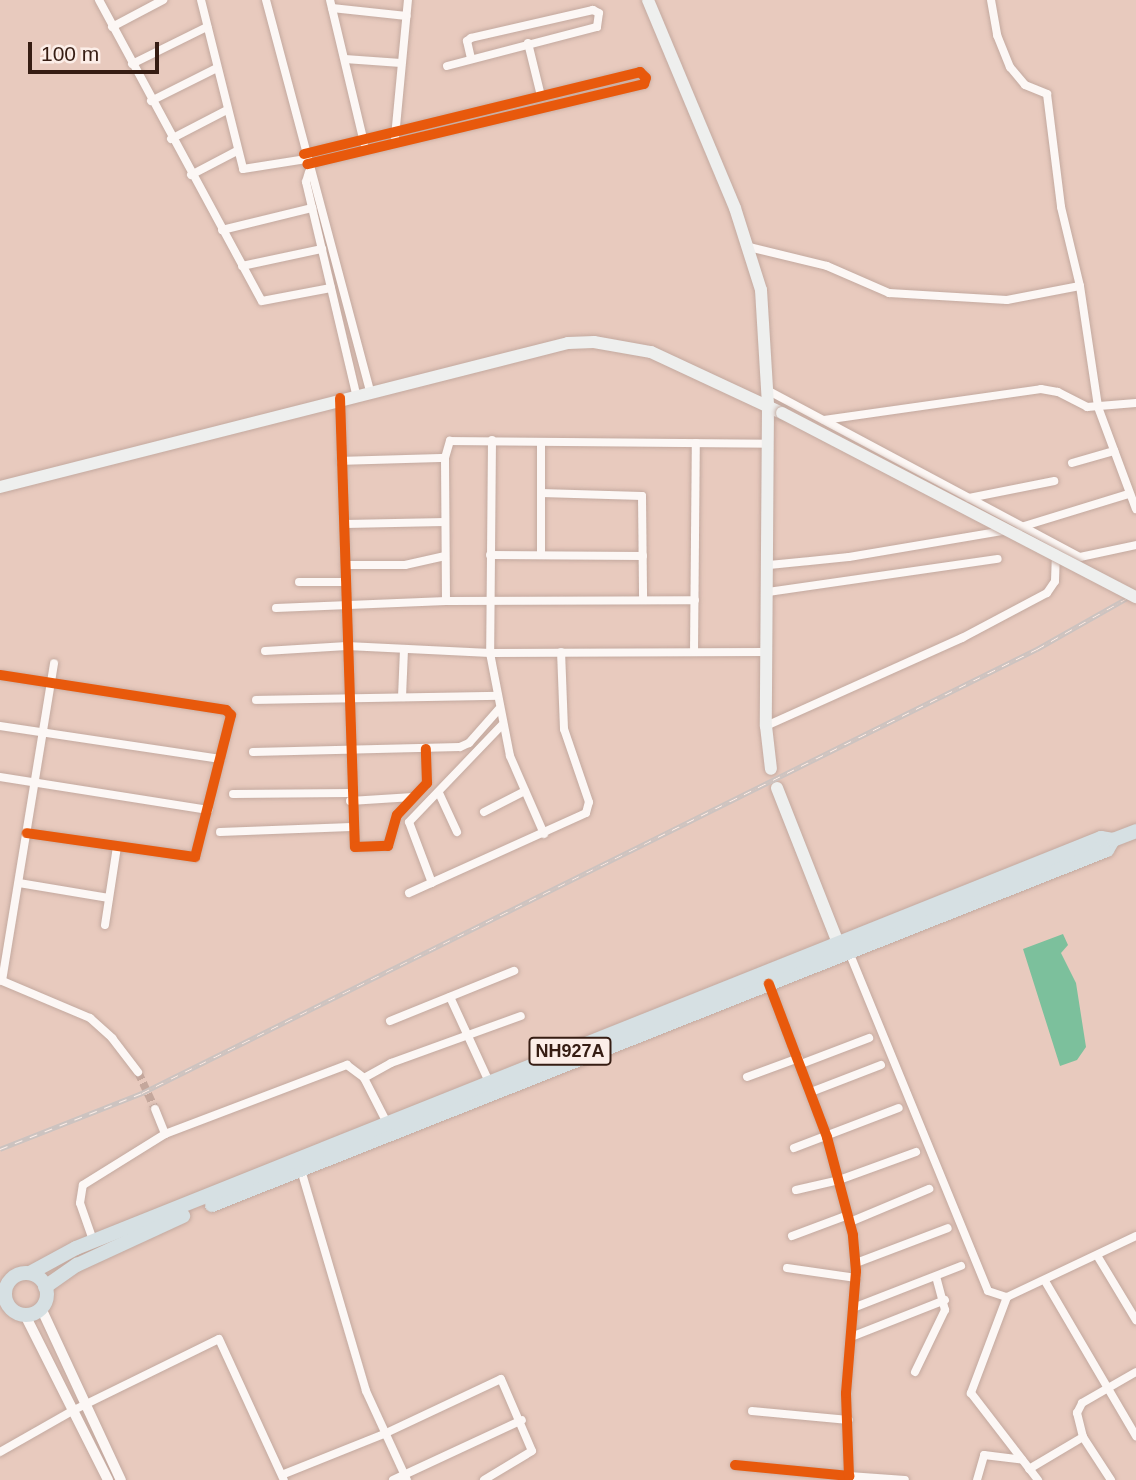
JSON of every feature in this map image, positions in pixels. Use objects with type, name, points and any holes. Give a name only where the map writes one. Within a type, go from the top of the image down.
[{"type":"highway","name":"NH927A","points":[[25,1315],[4,1305],[5,1280],[95,1249],[301,1170],[490,1084],[1107,850],[1130,833]]},
{"type":"highway","name":"NH927A","points":[[46,1287],[95,1249],[390,1129],[769,984],[844,949]]},
{"type":"highway","points":[[25,1315],[41,1308],[46,1287],[30,1273]]},
{"type":"main road","points":[[648,0],[749,247],[761,290],[768,405],[766,726],[771,769]]},
{"type":"main road","points":[[0,487],[545,347],[594,342],[676,361],[768,405],[1136,597]]},
{"type":"main road","points":[[777,788],[844,949]]},
{"type":"street","points":[[99,0],[171,139],[242,266],[266,303],[331,288]]},
{"type":"street","points":[[112,27],[163,0]]},
{"type":"street","points":[[201,0],[237,151],[246,171],[306,162],[366,150],[644,84],[646,78],[640,72],[541,96],[363,140],[306,162]]},
{"type":"street","points":[[266,0],[306,162],[306,182],[356,394]]},
{"type":"street","points":[[394,143],[408,0]]},
{"type":"street","points":[[991,0],[997,35],[1010,67],[1025,85],[1047,94],[1061,207],[1080,286],[1098,407],[1128,494],[1136,509]]},
{"type":"street","points":[[366,150],[331,4],[407,16]]},
{"type":"street","points":[[447,66],[597,27],[599,13],[593,9],[471,38],[467,41],[471,58]]},
{"type":"street","points":[[132,64],[207,27]]},
{"type":"street","points":[[528,43],[541,96]]},
{"type":"street","points":[[345,58],[401,63]]},
{"type":"street","points":[[151,101],[217,68]]},
{"type":"street","points":[[171,139],[227,110]]},
{"type":"street","points":[[191,175],[237,151]]},
{"type":"street","points":[[306,162],[316,181],[370,391]]},
{"type":"street","points":[[222,230],[312,208]]},
{"type":"street","points":[[749,247],[827,266],[889,293],[1007,300],[1080,286]]},
{"type":"street","points":[[242,266],[322,249]]},
{"type":"street","points":[[824,420],[1041,389],[1098,407],[1136,403]]},
{"type":"street","points":[[767,390],[1056,545],[1085,557],[1136,545]]},
{"type":"street","points":[[340,398],[351,827],[355,847],[385,848],[395,819],[427,783],[426,749]]},
{"type":"street","points":[[446,601],[445,458],[447,443],[454,439],[767,444]]},
{"type":"street","points":[[492,440],[490,653],[502,725],[525,792],[544,834]]},
{"type":"street","points":[[541,442],[541,555]]},
{"type":"street","points":[[694,652],[695,443]]},
{"type":"street","points":[[1072,463],[1114,451]]},
{"type":"street","points":[[341,461],[445,458]]},
{"type":"street","points":[[969,498],[1054,481]]},
{"type":"street","points":[[541,493],[639,494],[643,499],[643,600]]},
{"type":"street","points":[[769,565],[849,557],[1022,527],[1128,494]]},
{"type":"street","points":[[345,524],[445,522]]},
{"type":"street","points":[[766,726],[962,638],[1047,593],[1055,582],[1056,545]]},
{"type":"street","points":[[490,555],[643,556]]},
{"type":"street","points":[[345,565],[405,565],[445,556]]},
{"type":"street","points":[[768,593],[998,559]]},
{"type":"street","points":[[299,582],[345,582]]},
{"type":"street","points":[[276,608],[490,600],[695,600]]},
{"type":"street","points":[[265,651],[347,646],[490,653],[767,652]]},
{"type":"street","points":[[402,697],[404,649]]},
{"type":"street","points":[[410,893],[586,813],[589,805],[564,729],[561,652]]},
{"type":"street","points":[[54,663],[1,980],[90,1018],[113,1038],[138,1072]]},
{"type":"street","points":[[0,675],[226,710],[231,719],[195,857],[27,833]]},
{"type":"street","points":[[256,700],[497,696]]},
{"type":"street","points":[[253,752],[465,746],[499,709]]},
{"type":"street","points":[[432,883],[408,827],[502,725]]},
{"type":"street","points":[[0,726],[221,760]]},
{"type":"street","points":[[0,777],[208,810]]},
{"type":"street","points":[[484,812],[525,792]]},
{"type":"street","points":[[439,793],[457,832]]},
{"type":"street","points":[[233,794],[413,797]]},
{"type":"street","points":[[220,832],[351,827]]},
{"type":"street","points":[[105,925],[117,847]]},
{"type":"street","points":[[19,883],[109,898]]},
{"type":"street","points":[[844,949],[984,1285],[995,1297],[1007,1297],[1045,1281],[1098,1258],[1136,1236]]},
{"type":"street","points":[[390,1021],[514,971]]},
{"type":"street","points":[[769,984],[827,1137],[849,1219],[856,1278],[851,1337],[848,1478]]},
{"type":"street","points":[[450,997],[490,1084]]},
{"type":"street","points":[[364,1078],[467,1034],[521,1016]]},
{"type":"street","points":[[747,1077],[869,1038]]},
{"type":"street","points":[[811,1092],[881,1065]]},
{"type":"street","points":[[95,1249],[80,1203],[83,1185],[165,1133],[338,1066],[353,1067],[364,1078],[390,1129]]},
{"type":"street","points":[[794,1148],[899,1108]]},
{"type":"street","points":[[155,1109],[165,1133]]},
{"type":"street","points":[[796,1190],[839,1180],[916,1152]]},
{"type":"street","points":[[301,1170],[366,1391],[405,1477]]},
{"type":"street","points":[[792,1236],[849,1219],[929,1189]]},
{"type":"street","points":[[856,1264],[948,1228]]},
{"type":"street","points":[[1098,1258],[1136,1320]]},
{"type":"street","points":[[853,1308],[936,1278],[961,1266]]},
{"type":"street","points":[[787,1268],[856,1278]]},
{"type":"street","points":[[915,1372],[945,1310],[936,1278]]},
{"type":"street","points":[[1045,1281],[1106,1390],[1136,1436]]},
{"type":"street","points":[[1007,1297],[971,1392],[1038,1480]]},
{"type":"street","points":[[851,1337],[944,1300]]},
{"type":"street","points":[[41,1308],[108,1480]]},
{"type":"street","points":[[25,1315],[121,1480]]},
{"type":"street","points":[[0,1452],[79,1407],[219,1339],[284,1477],[384,1434],[498,1379],[505,1382],[532,1442],[530,1454],[484,1480]]},
{"type":"street","points":[[1111,1480],[1083,1437],[1077,1421],[1079,1407],[1136,1372]]},
{"type":"street","points":[[752,1412],[849,1420]]},
{"type":"street","points":[[393,1480],[405,1477],[522,1420]]},
{"type":"street","points":[[1029,1469],[1083,1437]]},
{"type":"street","points":[[978,1480],[984,1455],[1022,1460]]},
{"type":"street","points":[[735,1465],[848,1478],[905,1480]]},
{"type":"shaded area","points":[[1063,934],[1068,945],[1061,953],[1076,983],[1086,1047],[1077,1060],[1060,1066],[1023,949]]},
{"type":"tunnel","points":[[138,1072],[155,1109]]},
{"type":"railway","points":[[0,1149],[142,1093],[1037,649],[1136,593]]},
{"type":"cycle path","points":[[304,154],[640,72],[646,78],[644,84],[307,164]]},
{"type":"cycle path","points":[[340,398],[355,847],[388,846],[397,815],[427,783],[426,749]]},
{"type":"cycle path","points":[[0,675],[226,710],[231,715],[195,857],[27,833]]},
{"type":"cycle path","points":[[735,1465],[849,1476],[846,1393],[856,1271],[853,1235],[827,1137],[769,984]]}]
